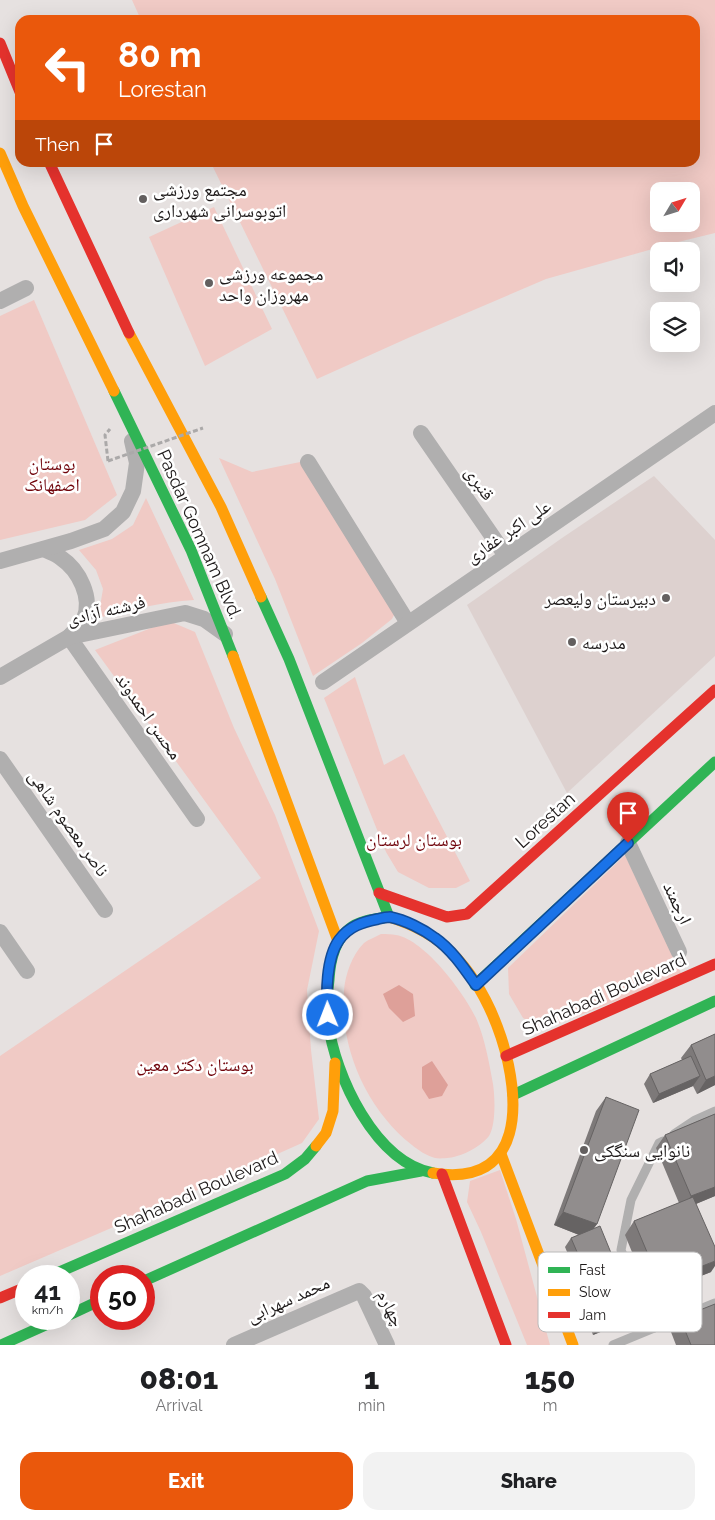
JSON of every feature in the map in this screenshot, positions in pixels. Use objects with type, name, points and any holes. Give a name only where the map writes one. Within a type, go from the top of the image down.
[{"type":"main road","points":[[0,42],[15,80]]},
{"type":"main road","name":"Pasdar Gomnam Blvd.","points":[[0,153],[22,206],[125,412],[191,550],[225,634],[338,941]]},
{"type":"main road","name":"Pasdar Gomnam Blvd.","points":[[51,167],[130,334],[221,507],[289,659],[389,917]]},
{"type":"main road","name":"Lorestan","points":[[379,893],[447,917],[467,914],[715,690]]},
{"type":"main road","points":[[476,985],[715,762]]},
{"type":"main road","points":[[155,1276],[367,1180],[421,1171],[459,1175],[477,1171],[490,1165],[501,1154],[508,1141],[513,1095],[506,1056],[497,1028],[476,985],[456,959],[436,938],[420,928],[389,917],[363,922],[350,928],[338,941],[330,959],[327,1004],[329,1027],[344,1080],[359,1110],[377,1137],[396,1156],[421,1171]]},
{"type":"main road","name":"Shahabadi Boulevard","points":[[506,1056],[715,964]]},
{"type":"main road","points":[[513,1095],[715,1001]]},
{"type":"main road","name":"Shahabadi Boulevard","points":[[75,1265],[284,1174],[305,1158],[326,1134],[333,1111],[336,1052]]},
{"type":"main road","points":[[501,1154],[538,1252]]},
{"type":"main road","points":[[442,1174],[506,1345]]},
{"type":"main road","points":[[0,1298],[15,1292]]},
{"type":"main road","points":[[1,1345],[35,1330]]},
{"type":"main road","points":[[568,1332],[573,1345]]},
{"type":"street","points":[[0,301],[26,288]]},
{"type":"street","points":[[0,561],[72,541],[104,529],[122,512],[133,491],[137,463],[125,412]]},
{"type":"street","name":"علی اکبر غفاری","points":[[323,682],[715,413]]},
{"type":"street","name":"قنبری","points":[[421,433],[506,556]]},
{"type":"street","points":[[308,462],[408,623]]},
{"type":"street","points":[[44,549],[61,558],[74,570],[84,587],[86,606],[84,620],[69,637]]},
{"type":"street","name":"فرشته آزادی","points":[[0,677],[69,637],[185,613],[204,619],[225,634]]},
{"type":"street","name":"محسن احمدوند","points":[[69,637],[197,819]]},
{"type":"street","name":"ناصر معصوم شاهی","points":[[0,759],[105,910]]},
{"type":"street","name":"ارجمند","points":[[628,843],[679,952]]},
{"type":"street","points":[[0,932],[27,971]]},
{"type":"street","name":"محمد سهرابی","points":[[234,1345],[359,1290]]},
{"type":"street","name":"چهارم","points":[[359,1290],[364,1296],[387,1345]]},
{"type":"lane","points":[[622,1252],[631,1200],[660,1143],[694,1120],[715,1111]]},
{"type":"lane","points":[[702,1308],[715,1302]]},
{"type":"lane","points":[[613,1345],[644,1332]]},
{"type":"path","points":[[105,435],[108,461],[203,428]]},
{"type":"shaded area","name":"مدرسه","points":[[654,476],[715,540],[715,656],[567,793],[467,605]]},
{"type":"shaded area","points":[[399,985],[413,994],[415,1016],[403,1022],[389,1008],[383,994]]},
{"type":"shaded area","points":[[432,1061],[448,1085],[442,1096],[429,1099],[422,1088],[422,1067]]},
{"type":"green space","points":[[132,0],[715,0],[715,233],[678,242],[650,242],[650,250],[546,279],[317,379],[213,167],[700,167],[700,15],[139,15]]},
{"type":"green space","name":"مجموعه ورزشی مهروزان واحد","points":[[214,207],[272,329],[205,366],[149,237]]},
{"type":"green space","name":"بوستان اصفهانک","points":[[34,300],[117,495],[85,520],[0,540],[0,316]]},
{"type":"green space","points":[[219,458],[252,472],[305,461],[397,609],[392,619],[362,643],[313,676],[275,579]]},
{"type":"green space","points":[[146,498],[194,600],[158,604],[98,618],[103,589],[96,570],[79,550],[112,539],[133,525]]},
{"type":"green space","name":"بوستان دکتر معین","points":[[169,621],[195,632],[234,728],[275,815],[319,931],[307,990],[311,1050],[319,1119],[302,1143],[26,1265],[15,1265],[15,1270],[0,1276],[0,1056],[261,878],[95,650]]},
{"type":"green space","name":"بوستان لرستان","points":[[355,677],[384,765],[404,754],[470,881],[456,888],[429,888],[398,872],[386,852],[324,698]]},
{"type":"green space","points":[[625,855],[682,975],[545,1029],[523,1018],[509,994],[508,968]]},
{"type":"green space","points":[[381,934],[407,939],[431,957],[463,995],[479,1026],[493,1084],[494,1118],[489,1136],[483,1142],[461,1155],[446,1158],[432,1157],[417,1149],[396,1131],[369,1096],[351,1055],[346,1034],[344,1012],[346,978],[353,959],[360,948],[364,943]]},
{"type":"green space","points":[[500,1170],[516,1219],[538,1301],[538,1332],[546,1332],[550,1345],[527,1345],[467,1202],[470,1181]]},
{"type":"building","points":[[715,1034],[715,1076],[706,1080],[691,1045]]},
{"type":"building","points":[[691,1056],[700,1076],[659,1094],[650,1074]]},
{"type":"building","points":[[606,1097],[639,1110],[597,1224],[563,1212]]},
{"type":"building","points":[[715,1114],[715,1187],[691,1196],[665,1135]]},
{"type":"building","points":[[693,1197],[715,1247],[715,1261],[702,1266],[702,1252],[647,1252],[634,1221]]},
{"type":"building","points":[[600,1226],[611,1252],[577,1252],[571,1238]]},
{"type":"building","points":[[715,1304],[715,1345],[691,1345],[686,1332],[702,1332],[702,1309]]},
{"type":"traffic: fast","points":[[114,391],[191,550],[233,656]]},
{"type":"traffic: fast","points":[[261,597],[289,659],[389,917]]},
{"type":"traffic: fast","points":[[475,985],[715,762]]},
{"type":"traffic: fast","points":[[389,917],[368,920],[358,924],[349,929],[336,946],[330,966],[327,1001],[328,1022],[339,1067],[361,1114],[376,1135],[393,1152],[412,1166],[433,1173]]},
{"type":"traffic: fast","points":[[513,1095],[715,1001]]},
{"type":"traffic: fast","points":[[75,1265],[285,1174],[305,1159],[316,1146]]},
{"type":"traffic: fast","points":[[155,1276],[367,1181],[421,1171]]},
{"type":"traffic: fast","points":[[80,1310],[90,1305]]},
{"type":"traffic: fast","points":[[1,1345],[34,1330]]},
{"type":"traffic: slow","points":[[0,153],[23,206],[114,391]]},
{"type":"traffic: slow","points":[[129,333],[221,507],[261,597]]},
{"type":"traffic: slow","points":[[233,656],[338,941]]},
{"type":"traffic: slow","points":[[389,917],[430,935],[459,961],[487,1003],[501,1037],[508,1061],[513,1111],[509,1134],[501,1153],[486,1167],[463,1174],[433,1173]]},
{"type":"traffic: slow","points":[[316,1146],[326,1133],[333,1111],[335,1063]]},
{"type":"traffic: slow","points":[[501,1154],[538,1252]]},
{"type":"traffic: slow","points":[[568,1332],[573,1345]]},
{"type":"traffic: jam","points":[[0,43],[15,80]]},
{"type":"traffic: jam","points":[[51,167],[129,333]]},
{"type":"traffic: jam","points":[[379,893],[447,917],[467,914],[715,690]]},
{"type":"traffic: jam","points":[[506,1056],[715,964]]},
{"type":"traffic: jam","points":[[442,1174],[506,1345]]},
{"type":"traffic: jam","points":[[0,1298],[15,1292]]},
{"type":"place","name":"مجتمع ورزشی اتوبوسرانی شهرداری","points":[[143,199]]},
{"type":"place","name":"مجموعه ورزشی مهروزان واحد","points":[[209,283]]},
{"type":"place","name":"دبیرستان ولیعصر","points":[[666,598]]},
{"type":"place","name":"مدرسه","points":[[572,642]]},
{"type":"place","name":"نانوایی سنگکی","points":[[584,1150]]},
{"type":"route","points":[[328,1015],[330,959],[338,941],[350,928],[363,922],[389,917],[420,928],[436,938],[452,953],[476,985],[628,843]]}]
